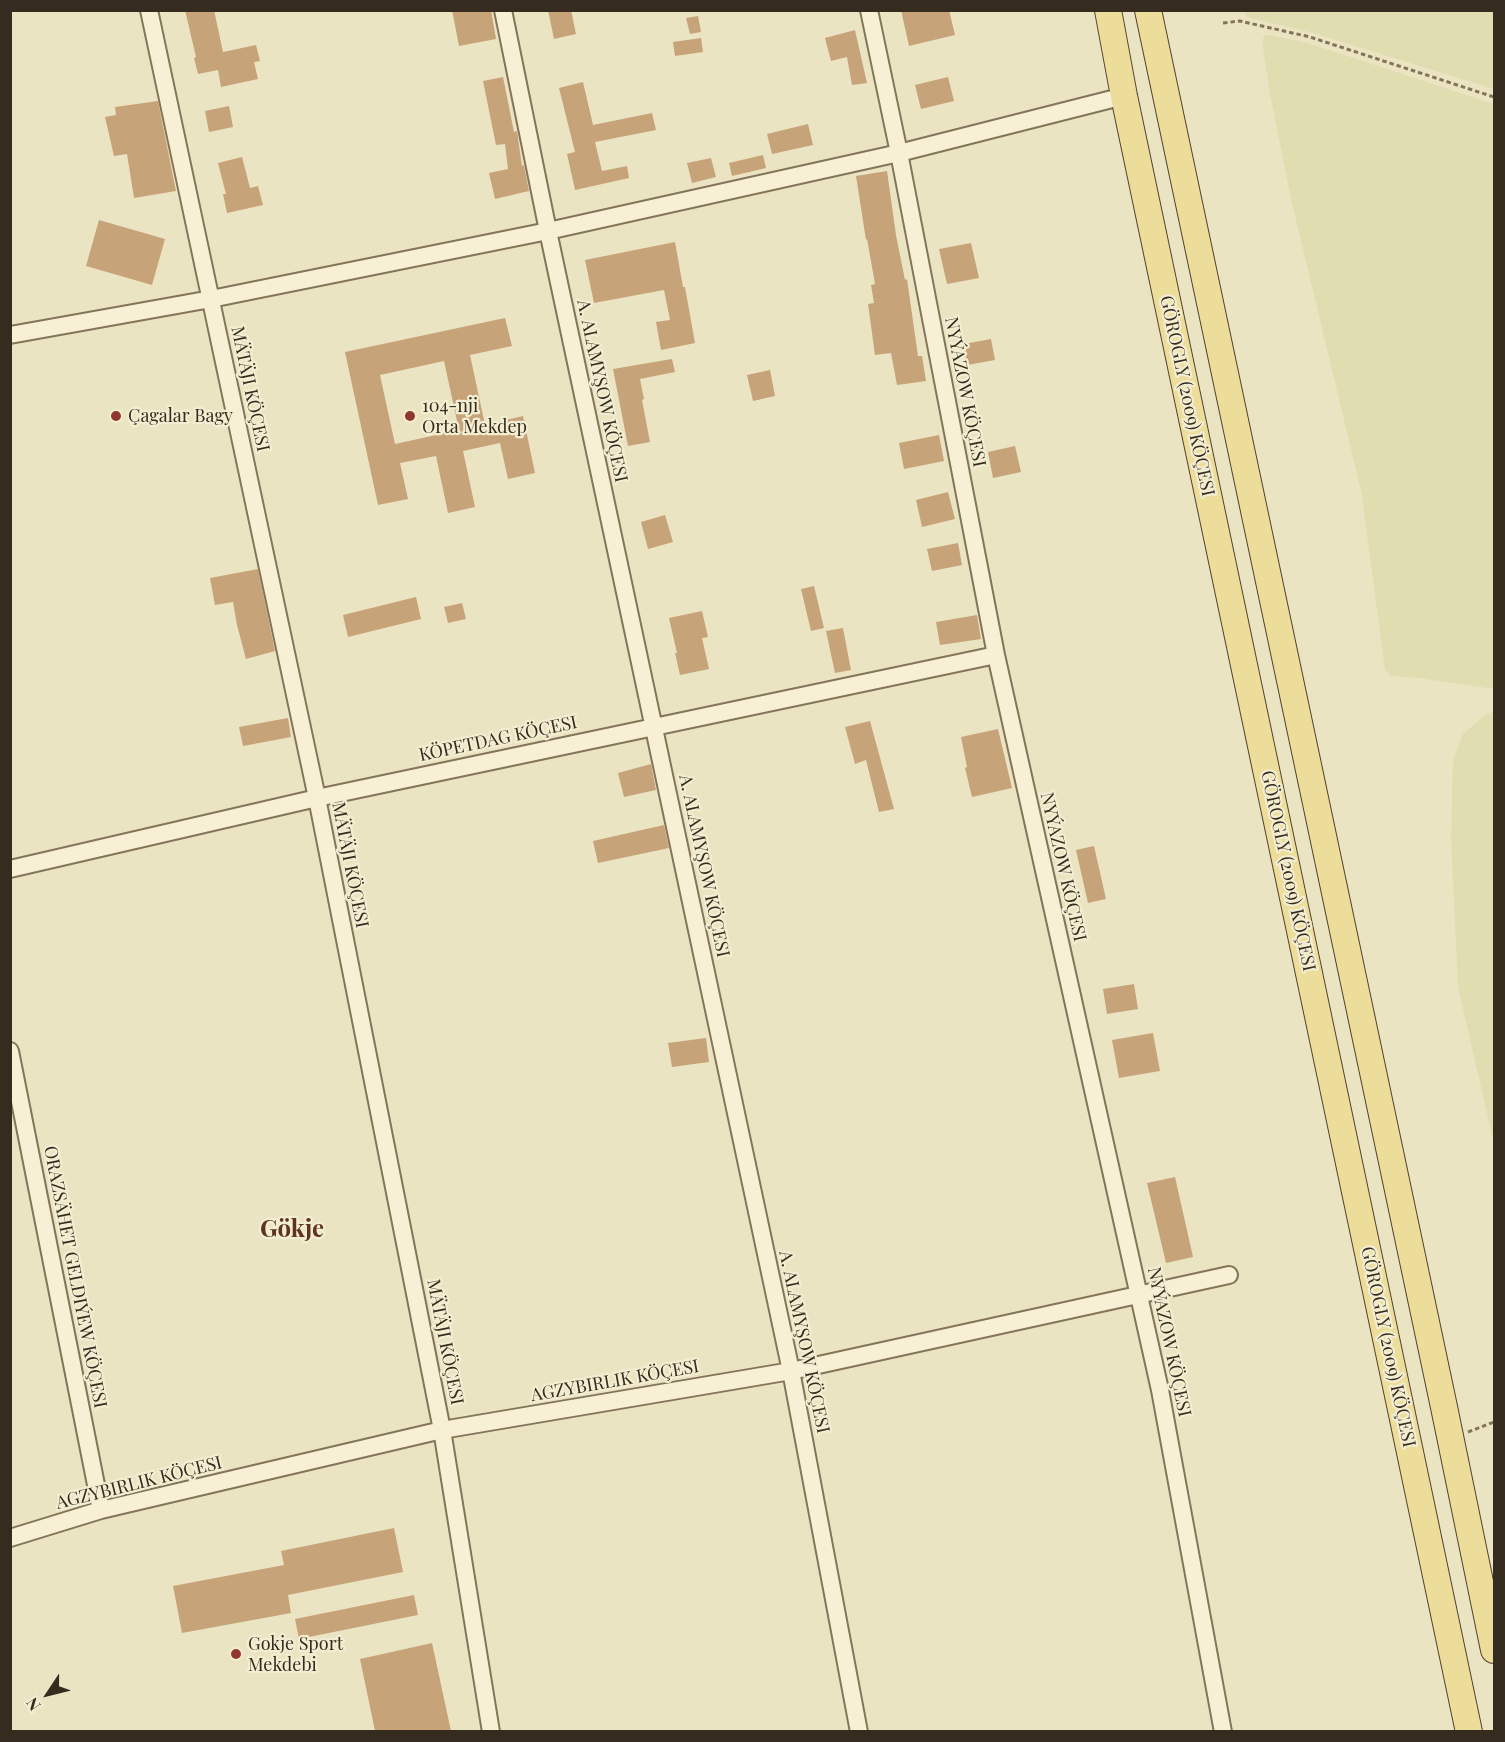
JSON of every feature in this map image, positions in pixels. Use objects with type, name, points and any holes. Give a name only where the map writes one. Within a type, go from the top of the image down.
[{"type":"main road","name":"GÖROGLY (2009) KÖÇESI","points":[[1108,10],[1124,96],[1469,1731]]},
{"type":"main road","points":[[1148,10],[1494,1650]]},
{"type":"street","name":"MÄTÄJI KÖÇESI","points":[[149,10],[317,798],[442,1430],[490,1731]]},
{"type":"street","name":"A. ALAMYŞOW KÖÇESI","points":[[503,10],[791,1371],[859,1731]]},
{"type":"street","name":"NYÝAZOW KÖÇESI","points":[[869,10],[899,153],[996,655],[1162,1401],[1223,1731]]},
{"type":"street","points":[[10,335],[211,299],[548,231],[899,153],[1124,96]]},
{"type":"street","name":"KÖPETDAG KÖÇESI","points":[[10,869],[317,798],[996,655]]},
{"type":"street","name":"ORAZSÄHET GELDIÝEW KÖÇESI","points":[[10,1051],[100,1510]]},
{"type":"street","name":"AGZYBIRLIK KÖÇESI","points":[[10,1538],[100,1510],[442,1430],[791,1371],[1229,1275]]},
{"type":"path","points":[[1223,22],[1240,21],[1310,37],[1494,97]]},
{"type":"path","points":[[1451,1438],[1494,1422]]},
{"type":"shaded area","points":[[1244,11],[1494,11],[1494,89],[1313,33],[1247,17]]},
{"type":"shaded area","points":[[1265,35],[1308,43],[1494,104],[1494,689],[1391,676],[1385,670],[1361,491],[1292,203],[1270,94],[1262,41]]},
{"type":"shaded area","points":[[1494,711],[1494,1144],[1458,987],[1451,838],[1453,759],[1463,734],[1485,715]]},
{"type":"building","points":[[185,10],[214,10],[223,52],[256,45],[260,61],[254,62],[258,79],[221,87],[218,70],[198,74]]},
{"type":"building","points":[[452,10],[491,10],[496,39],[459,46]]},
{"type":"building","points":[[548,10],[571,10],[576,34],[554,39]]},
{"type":"building","points":[[901,10],[949,10],[955,35],[909,46]]},
{"type":"building","points":[[698,16],[701,32],[690,34],[686,18]]},
{"type":"building","points":[[855,30],[867,83],[852,85],[847,57],[831,61],[825,38]]},
{"type":"building","points":[[701,38],[703,52],[675,56],[673,42]]},
{"type":"building","points":[[503,77],[529,191],[495,199],[489,173],[508,169],[505,144],[496,145],[483,81]]},
{"type":"building","points":[[948,77],[954,101],[921,109],[915,85]]},
{"type":"building","points":[[583,82],[593,125],[652,113],[656,130],[595,142],[602,171],[627,166],[629,178],[575,190],[567,154],[575,152],[559,88]]},
{"type":"building","points":[[158,101],[176,191],[134,198],[127,154],[114,156],[105,117],[116,115],[115,107]]},
{"type":"building","points":[[229,106],[233,127],[209,132],[205,111]]},
{"type":"building","points":[[808,124],[813,145],[772,154],[767,134]]},
{"type":"building","points":[[763,155],[766,168],[732,176],[729,163]]},
{"type":"building","points":[[242,157],[250,188],[258,186],[263,205],[227,213],[223,194],[226,194],[218,163]]},
{"type":"building","points":[[711,158],[716,177],[692,183],[687,163]]},
{"type":"building","points":[[887,171],[896,235],[905,280],[907,279],[918,356],[922,356],[926,381],[897,385],[891,353],[875,355],[868,304],[874,303],[871,285],[875,284],[856,176]]},
{"type":"building","points":[[99,220],[165,239],[152,285],[86,266]]},
{"type":"building","points":[[675,242],[695,343],[661,350],[656,322],[670,320],[664,290],[594,303],[585,260]]},
{"type":"building","points":[[971,243],[979,278],[947,284],[939,249]]},
{"type":"building","points":[[505,318],[512,346],[470,355],[485,425],[523,416],[535,473],[508,479],[500,443],[463,451],[475,507],[448,513],[436,456],[400,463],[408,499],[378,505],[345,352]],"holes":[[[444,361],[459,430],[395,444],[380,375]]]},
{"type":"building","points":[[991,339],[995,360],[967,365],[964,344]]},
{"type":"building","points":[[672,359],[675,372],[640,379],[650,442],[628,446],[613,369]]},
{"type":"building","points":[[770,370],[775,396],[753,401],[747,375]]},
{"type":"building","points":[[939,435],[944,461],[904,469],[899,443]]},
{"type":"building","points":[[1015,446],[1021,472],[993,478],[988,452]]},
{"type":"building","points":[[948,492],[955,519],[922,527],[916,500]]},
{"type":"building","points":[[665,515],[673,542],[648,549],[641,522]]},
{"type":"building","points":[[958,543],[962,565],[932,571],[927,549]]},
{"type":"building","points":[[258,569],[275,651],[246,659],[233,602],[215,605],[210,578]]},
{"type":"building","points":[[814,586],[824,628],[811,631],[801,589]]},
{"type":"building","points":[[416,597],[421,619],[348,637],[343,615]]},
{"type":"building","points":[[462,603],[466,619],[448,623],[444,607]]},
{"type":"building","points":[[702,611],[708,637],[702,638],[709,669],[680,675],[669,618]]},
{"type":"building","points":[[977,615],[981,639],[940,645],[936,622]]},
{"type":"building","points":[[843,628],[851,670],[835,673],[826,631]]},
{"type":"building","points":[[288,718],[291,737],[243,746],[239,727]]},
{"type":"building","points":[[870,721],[894,809],[879,812],[866,760],[855,764],[845,727]]},
{"type":"building","points":[[998,729],[1012,788],[972,797],[961,737]]},
{"type":"building","points":[[651,764],[656,790],[624,797],[618,773]]},
{"type":"building","points":[[664,825],[669,848],[598,863],[593,841]]},
{"type":"building","points":[[1094,846],[1106,899],[1088,903],[1076,850]]},
{"type":"building","points":[[1134,984],[1138,1009],[1107,1014],[1103,989]]},
{"type":"building","points":[[1153,1033],[1160,1071],[1119,1078],[1112,1040]]},
{"type":"building","points":[[706,1038],[709,1062],[672,1067],[668,1043]]},
{"type":"building","points":[[1175,1177],[1193,1257],[1166,1263],[1147,1183]]},
{"type":"building","points":[[394,1528],[403,1572],[288,1595],[291,1613],[182,1633],[173,1586],[284,1565],[281,1551]]},
{"type":"building","points":[[414,1595],[418,1615],[299,1639],[295,1619]]},
{"type":"building","points":[[432,1643],[451,1731],[375,1731],[360,1659]]},
{"type":"place","name":"Çagalar Bagy","points":[[116,416]]},
{"type":"place","name":"104-nji Orta Mekdep","points":[[410,416]]},
{"type":"place","name":"Gokje Sport Mekdebi","points":[[236,1654]]},
{"type":"district","name":"Gökje","points":[[292,1230]]}]
